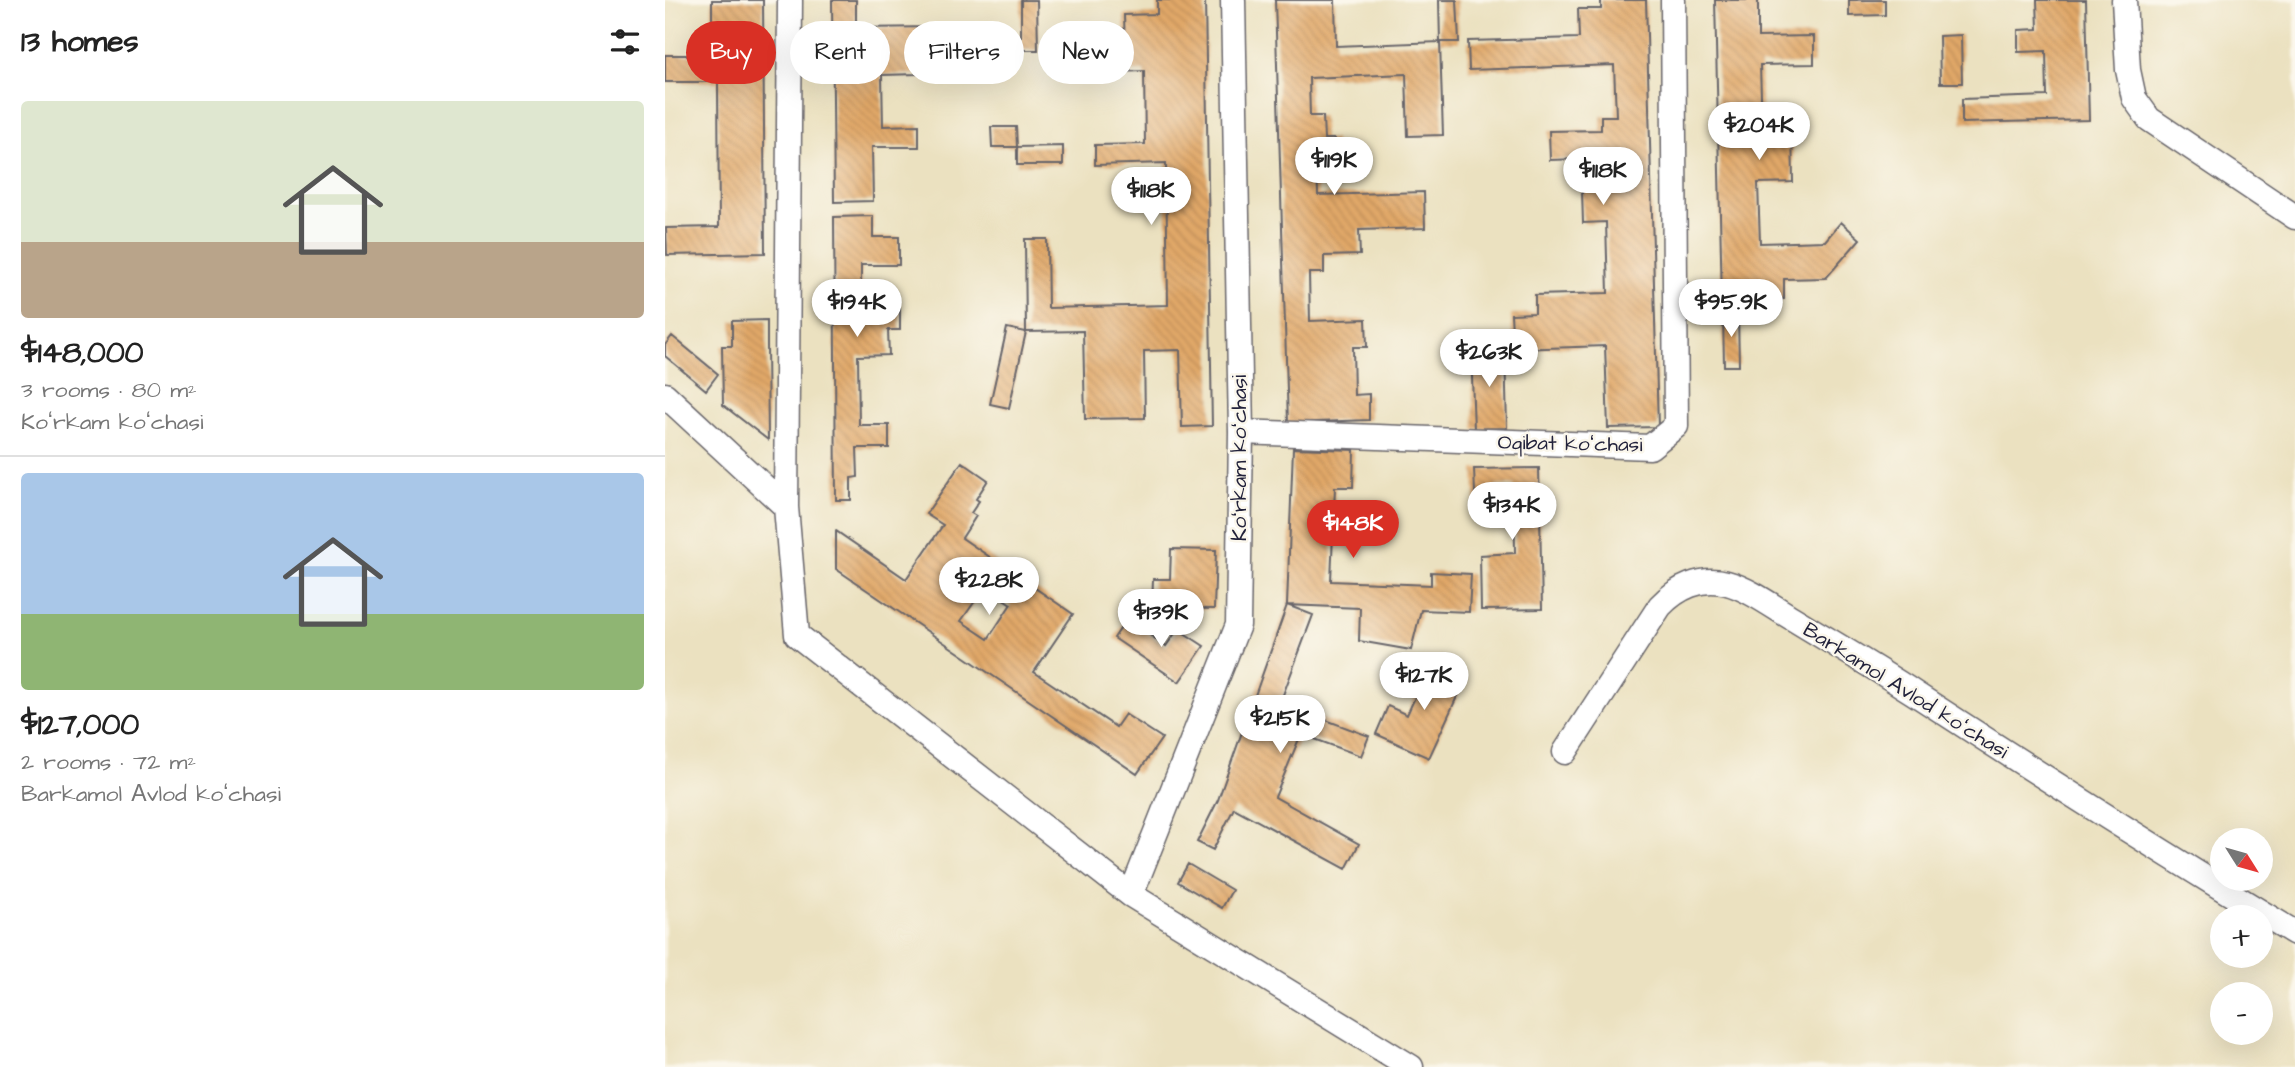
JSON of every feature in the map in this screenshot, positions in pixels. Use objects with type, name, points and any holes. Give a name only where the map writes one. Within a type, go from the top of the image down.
[{"type":"street","points":[[790,0],[786,507],[797,635],[1131,895],[1411,1067]]},
{"type":"street","name":"Koʻrkam koʻchasi","points":[[1131,895],[1238,625],[1241,432],[1233,0]]},
{"type":"street","name":"Oqibat koʻchasi","points":[[1241,432],[1650,447],[1676,426],[1673,0]]},
{"type":"street","points":[[2124,0],[2130,79],[2134,97],[2150,119],[2295,217]]},
{"type":"street","points":[[665,395],[786,507]]},
{"type":"street","name":"Barkamol Аvlod koʻchasi","points":[[1566,752],[1668,597],[1679,589],[1700,582],[1727,583],[1759,598],[1884,674],[2137,837],[2295,933]]},
{"type":"building","points":[[712,0],[763,0],[763,21],[712,21]]},
{"type":"building","points":[[832,0],[856,0],[856,21],[832,21]]},
{"type":"building","points":[[1021,0],[1037,0],[1038,50],[1024,50],[1024,21],[1021,21]]},
{"type":"building","points":[[1157,0],[1205,0],[1212,426],[1182,427],[1180,350],[1144,351],[1145,418],[1085,419],[1083,331],[1026,332],[1025,239],[1047,239],[1048,308],[1168,305],[1166,163],[1095,165],[1095,145],[1145,144],[1144,71],[1134,71],[1134,21],[1124,21],[1124,15],[1157,14]]},
{"type":"building","points":[[1275,0],[1335,0],[1336,46],[1440,42],[1443,135],[1408,136],[1406,74],[1309,78],[1310,116],[1323,116],[1324,139],[1335,139],[1335,158],[1317,159],[1318,195],[1424,192],[1425,228],[1359,230],[1360,255],[1324,256],[1324,273],[1309,273],[1310,321],[1366,319],[1367,347],[1353,347],[1354,395],[1369,394],[1369,420],[1288,423]]},
{"type":"building","points":[[1439,0],[1457,0],[1459,42],[1440,42]]},
{"type":"building","points":[[1601,0],[1646,0],[1658,427],[1608,428],[1605,346],[1513,349],[1511,314],[1535,313],[1535,295],[1608,293],[1606,222],[1583,223],[1581,159],[1550,160],[1549,131],[1601,130],[1601,116],[1616,116],[1614,65],[1469,70],[1468,41],[1579,38],[1578,9],[1601,9]]},
{"type":"building","points":[[1715,0],[1758,0],[1758,37],[1814,36],[1814,64],[1760,65],[1762,129],[1792,128],[1793,182],[1758,183],[1760,243],[1825,241],[1841,222],[1860,239],[1826,278],[1784,279],[1784,299],[1722,300]]},
{"type":"building","points":[[1849,0],[1885,0],[1885,15],[1849,16]]},
{"type":"building","points":[[2037,0],[2086,0],[2089,120],[1962,123],[1962,99],[2047,96],[2046,51],[2018,52],[2018,30],[2038,29]]},
{"type":"building","points":[[904,27],[904,74],[890,75],[890,28]]},
{"type":"building","points":[[1961,35],[1962,83],[1940,83],[1939,36]]},
{"type":"building","points":[[665,55],[686,55],[686,82],[665,82]]},
{"type":"building","points":[[718,84],[764,84],[765,253],[667,255],[666,228],[719,227]]},
{"type":"building","points":[[833,84],[882,84],[883,126],[919,125],[919,147],[872,147],[873,201],[834,202]]},
{"type":"building","points":[[991,127],[1016,127],[1017,147],[992,147]]},
{"type":"building","points":[[1063,146],[1063,165],[1017,165],[1017,147]]},
{"type":"building","points":[[873,216],[873,237],[899,237],[899,265],[861,265],[861,309],[900,308],[900,330],[888,330],[889,355],[858,356],[859,425],[889,425],[889,448],[857,448],[858,477],[851,478],[851,500],[836,500],[834,217]]},
{"type":"building","points":[[1723,312],[1738,312],[1739,366],[1724,366]]},
{"type":"building","points":[[767,320],[768,440],[723,405],[722,346],[732,346],[732,321]]},
{"type":"building","points":[[1007,328],[1026,332],[1009,408],[990,404]]},
{"type":"building","points":[[672,336],[718,374],[706,390],[665,356],[665,345]]},
{"type":"building","points":[[1505,349],[1507,428],[1474,429],[1471,350]]},
{"type":"building","points":[[1293,448],[1354,450],[1353,487],[1335,487],[1331,581],[1431,585],[1431,572],[1471,574],[1469,612],[1421,610],[1411,650],[1359,641],[1360,608],[1287,605]]},
{"type":"building","points":[[962,462],[988,480],[971,513],[976,516],[962,538],[1073,614],[1034,672],[1116,727],[1125,714],[1162,738],[1137,774],[836,569],[836,531],[906,579],[943,525],[926,514]],"holes":[[[985,587],[1011,604],[988,639],[961,621]]]},
{"type":"building","points":[[1539,468],[1542,609],[1481,610],[1480,555],[1515,553],[1514,485],[1496,486],[1496,516],[1476,516],[1474,469]]},
{"type":"building","points":[[1171,549],[1216,550],[1214,609],[1152,608],[1153,579],[1170,579]]},
{"type":"building","points":[[1287,605],[1313,615],[1280,703],[1369,736],[1361,756],[1301,734],[1275,797],[1359,844],[1346,869],[1234,808],[1213,850],[1197,842],[1218,800]]},
{"type":"building","points":[[1127,619],[1166,646],[1178,629],[1204,646],[1179,682],[1114,638]]},
{"type":"building","points":[[1431,662],[1466,677],[1429,758],[1376,734],[1388,706],[1407,715]]},
{"type":"building","points":[[1188,864],[1232,890],[1222,908],[1178,882]]}]
